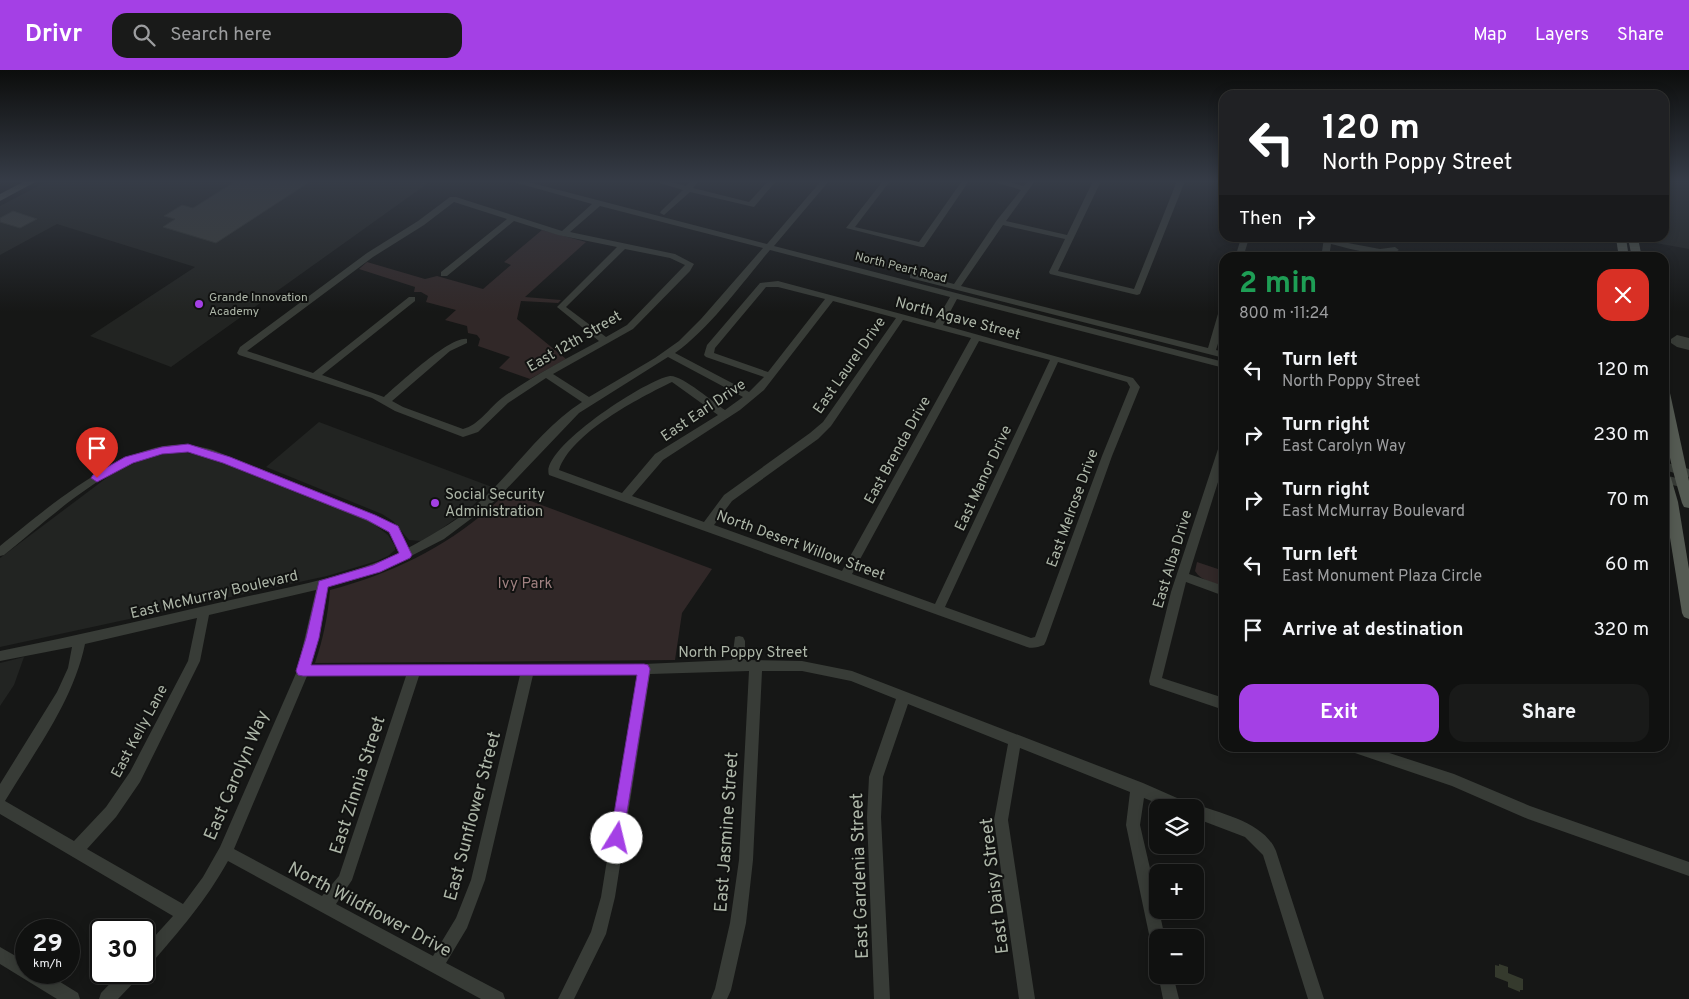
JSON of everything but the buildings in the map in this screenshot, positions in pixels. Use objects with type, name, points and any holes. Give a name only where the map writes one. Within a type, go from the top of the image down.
[{"type":"main road","points":[[1669,413],[1685,478],[1689,503]]},
{"type":"main road","points":[[1669,495],[1689,613]]},
{"type":"street","points":[[419,224],[370,255],[243,349],[242,353],[375,396],[384,401],[447,349],[464,341]]},
{"type":"street","points":[[444,274],[505,224]]},
{"type":"street","points":[[537,224],[564,233],[623,246]]},
{"type":"street","points":[[564,233],[574,224]]},
{"type":"street","name":"North Peart Road","points":[[688,224],[1219,354]]},
{"type":"street","name":"North Peart Road","points":[[703,224],[771,244]]},
{"type":"street","name":"East McMurray Boulevard","points":[[0,656],[80,640],[323,584],[376,569],[406,555],[440,536],[492,497],[575,411],[682,343],[704,321],[788,224]]},
{"type":"street","points":[[853,224],[850,228],[921,246],[936,224]]},
{"type":"street","points":[[938,327],[956,291],[998,224]]},
{"type":"street","points":[[1010,224],[1069,238]]},
{"type":"street","points":[[1076,224],[1052,272],[1137,292],[1164,224]]},
{"type":"street","points":[[1340,242],[1380,252],[1395,250]]},
{"type":"street","points":[[605,341],[561,307],[623,246]]},
{"type":"street","name":"East 12th Street","points":[[384,401],[399,409],[463,433],[474,430],[504,401],[546,374],[630,327],[687,270],[690,264],[672,256],[623,246]]},
{"type":"street","name":"North Agave Street","points":[[770,376],[709,355],[710,347],[763,285],[778,284],[1055,358],[1130,380],[1135,387]]},
{"type":"street","name":"North Peart Road","points":[[956,291],[1219,364]]},
{"type":"street","name":"East Earl Drive","points":[[625,497],[659,457],[725,415],[762,388],[831,298]]},
{"type":"street","points":[[315,376],[412,299]]},
{"type":"street","name":"East Laurel Drive","points":[[707,526],[728,498],[814,436],[827,424],[901,317]]},
{"type":"street","points":[[1211,352],[1219,327]]},
{"type":"street","name":"East Brenda Drive","points":[[844,576],[976,337]]},
{"type":"street","points":[[1674,341],[1677,338],[1689,341]]},
{"type":"street","points":[[1669,340],[1689,347]]},
{"type":"street","points":[[668,353],[750,397]]},
{"type":"street","name":"East Manor Drive","points":[[938,610],[1055,358]]},
{"type":"street","points":[[546,374],[590,402]]},
{"type":"street","name":"North Desert Willow Street","points":[[725,415],[676,380],[671,379],[639,394],[608,412],[582,432],[555,464],[553,472],[1031,643],[1040,641]]},
{"type":"street","name":"East Melrose Drive","points":[[1040,641],[1107,456],[1135,387]]},
{"type":"street","points":[[0,552],[97,478],[129,460],[162,450],[188,448],[209,453],[371,518],[394,530],[406,555]]},
{"type":"street","name":"East Alba Drive","points":[[1219,461],[1182,576],[1155,681],[1219,702]]},
{"type":"street","points":[[1669,469],[1685,478]]},
{"type":"street","points":[[1669,479],[1685,478]]},
{"type":"street","points":[[1182,576],[1219,588]]},
{"type":"street","name":"East Carolyn Way","points":[[155,947],[185,914],[208,882],[225,852],[303,671],[323,584]]},
{"type":"street","name":"East Kelly Lane","points":[[75,851],[111,812],[135,777],[194,661],[204,612]]},
{"type":"street","points":[[0,798],[62,695],[74,668],[80,640]]},
{"type":"street","points":[[738,666],[739,641]]},
{"type":"street","name":"East Jasmine Street","points":[[719,999],[723,990],[738,923],[746,860],[756,665]]},
{"type":"street","name":"North Poppy Street","points":[[303,671],[802,666],[852,676],[1165,799]]},
{"type":"street","points":[[566,999],[598,934],[608,897],[644,669]]},
{"type":"street","name":"East Sunflower Street","points":[[436,965],[462,923],[478,880],[528,670]]},
{"type":"street","name":"East Zinnia Street","points":[[324,906],[345,880],[414,671]]},
{"type":"street","name":"East Gardenia Street","points":[[882,999],[874,817],[876,777],[904,696]]},
{"type":"street","name":"East Daisy Street","points":[[1015,740],[1001,820],[1026,999]]},
{"type":"street","points":[[1388,752],[1528,812],[1689,868]]},
{"type":"street","points":[[1138,788],[1133,825],[1156,929]]},
{"type":"street","points":[[0,806],[185,914]]},
{"type":"street","points":[[1204,814],[1250,832],[1269,851],[1316,999]]},
{"type":"street","name":"North Wildflower Drive","points":[[225,852],[497,999]]},
{"type":"street","points":[[0,955],[15,964]]},
{"type":"street","points":[[48,984],[72,999]]},
{"type":"street","points":[[107,999],[121,984]]},
{"type":"street","points":[[1167,984],[1171,999]]},
{"type":"shaded area","name":"Grande Innovation Academy","points":[[0,224],[56,224],[0,255]]},
{"type":"shaded area","name":"Grande Innovation Academy","points":[[58,224],[370,224],[171,367],[90,336],[195,267]]},
{"type":"shaded area","points":[[1669,224],[1689,224],[1689,249],[1650,242],[1669,242]]},
{"type":"shaded area","points":[[319,422],[492,487],[468,510],[438,531],[421,541],[409,540],[393,521],[382,514],[266,467]]},
{"type":"shaded area","points":[[178,452],[205,455],[370,521],[388,535],[395,546],[395,550],[377,561],[327,576],[0,647],[0,558],[113,473],[148,457]]},
{"type":"shaded area","points":[[24,657],[14,685],[0,706],[0,663]]},
{"type":"shaded area","points":[[1499,964],[1508,967],[1508,973],[1523,979],[1523,990],[1520,990],[1520,992],[1508,987],[1508,982],[1495,977],[1495,965],[1499,966]]},
{"type":"green space","points":[[542,230],[586,242],[525,297],[561,300],[558,303],[521,301],[517,319],[566,359],[530,379],[499,368],[510,357],[478,346],[480,339],[477,335],[468,333],[467,326],[445,320],[456,310],[426,302],[428,296],[421,292],[414,292],[415,287],[359,269],[367,262],[425,279],[437,276],[483,289],[511,265],[504,262]]},
{"type":"green space","name":"Ivy Park","points":[[507,492],[712,569],[682,613],[675,660],[315,663],[325,627],[330,590],[379,574],[425,553],[468,526]]},
{"type":"green space","points":[[1197,562],[1219,569],[1219,584],[1208,581],[1195,571]]},
{"type":"place","name":"Grande Innovation Academy","points":[[199,304]]},
{"type":"place","name":"Social Security Administration","points":[[435,503]]},
{"type":"route","points":[[97,478],[129,460],[162,450],[188,448],[209,453],[371,518],[394,530],[406,555],[376,569],[323,584],[303,671],[644,669],[617,838]]}]
